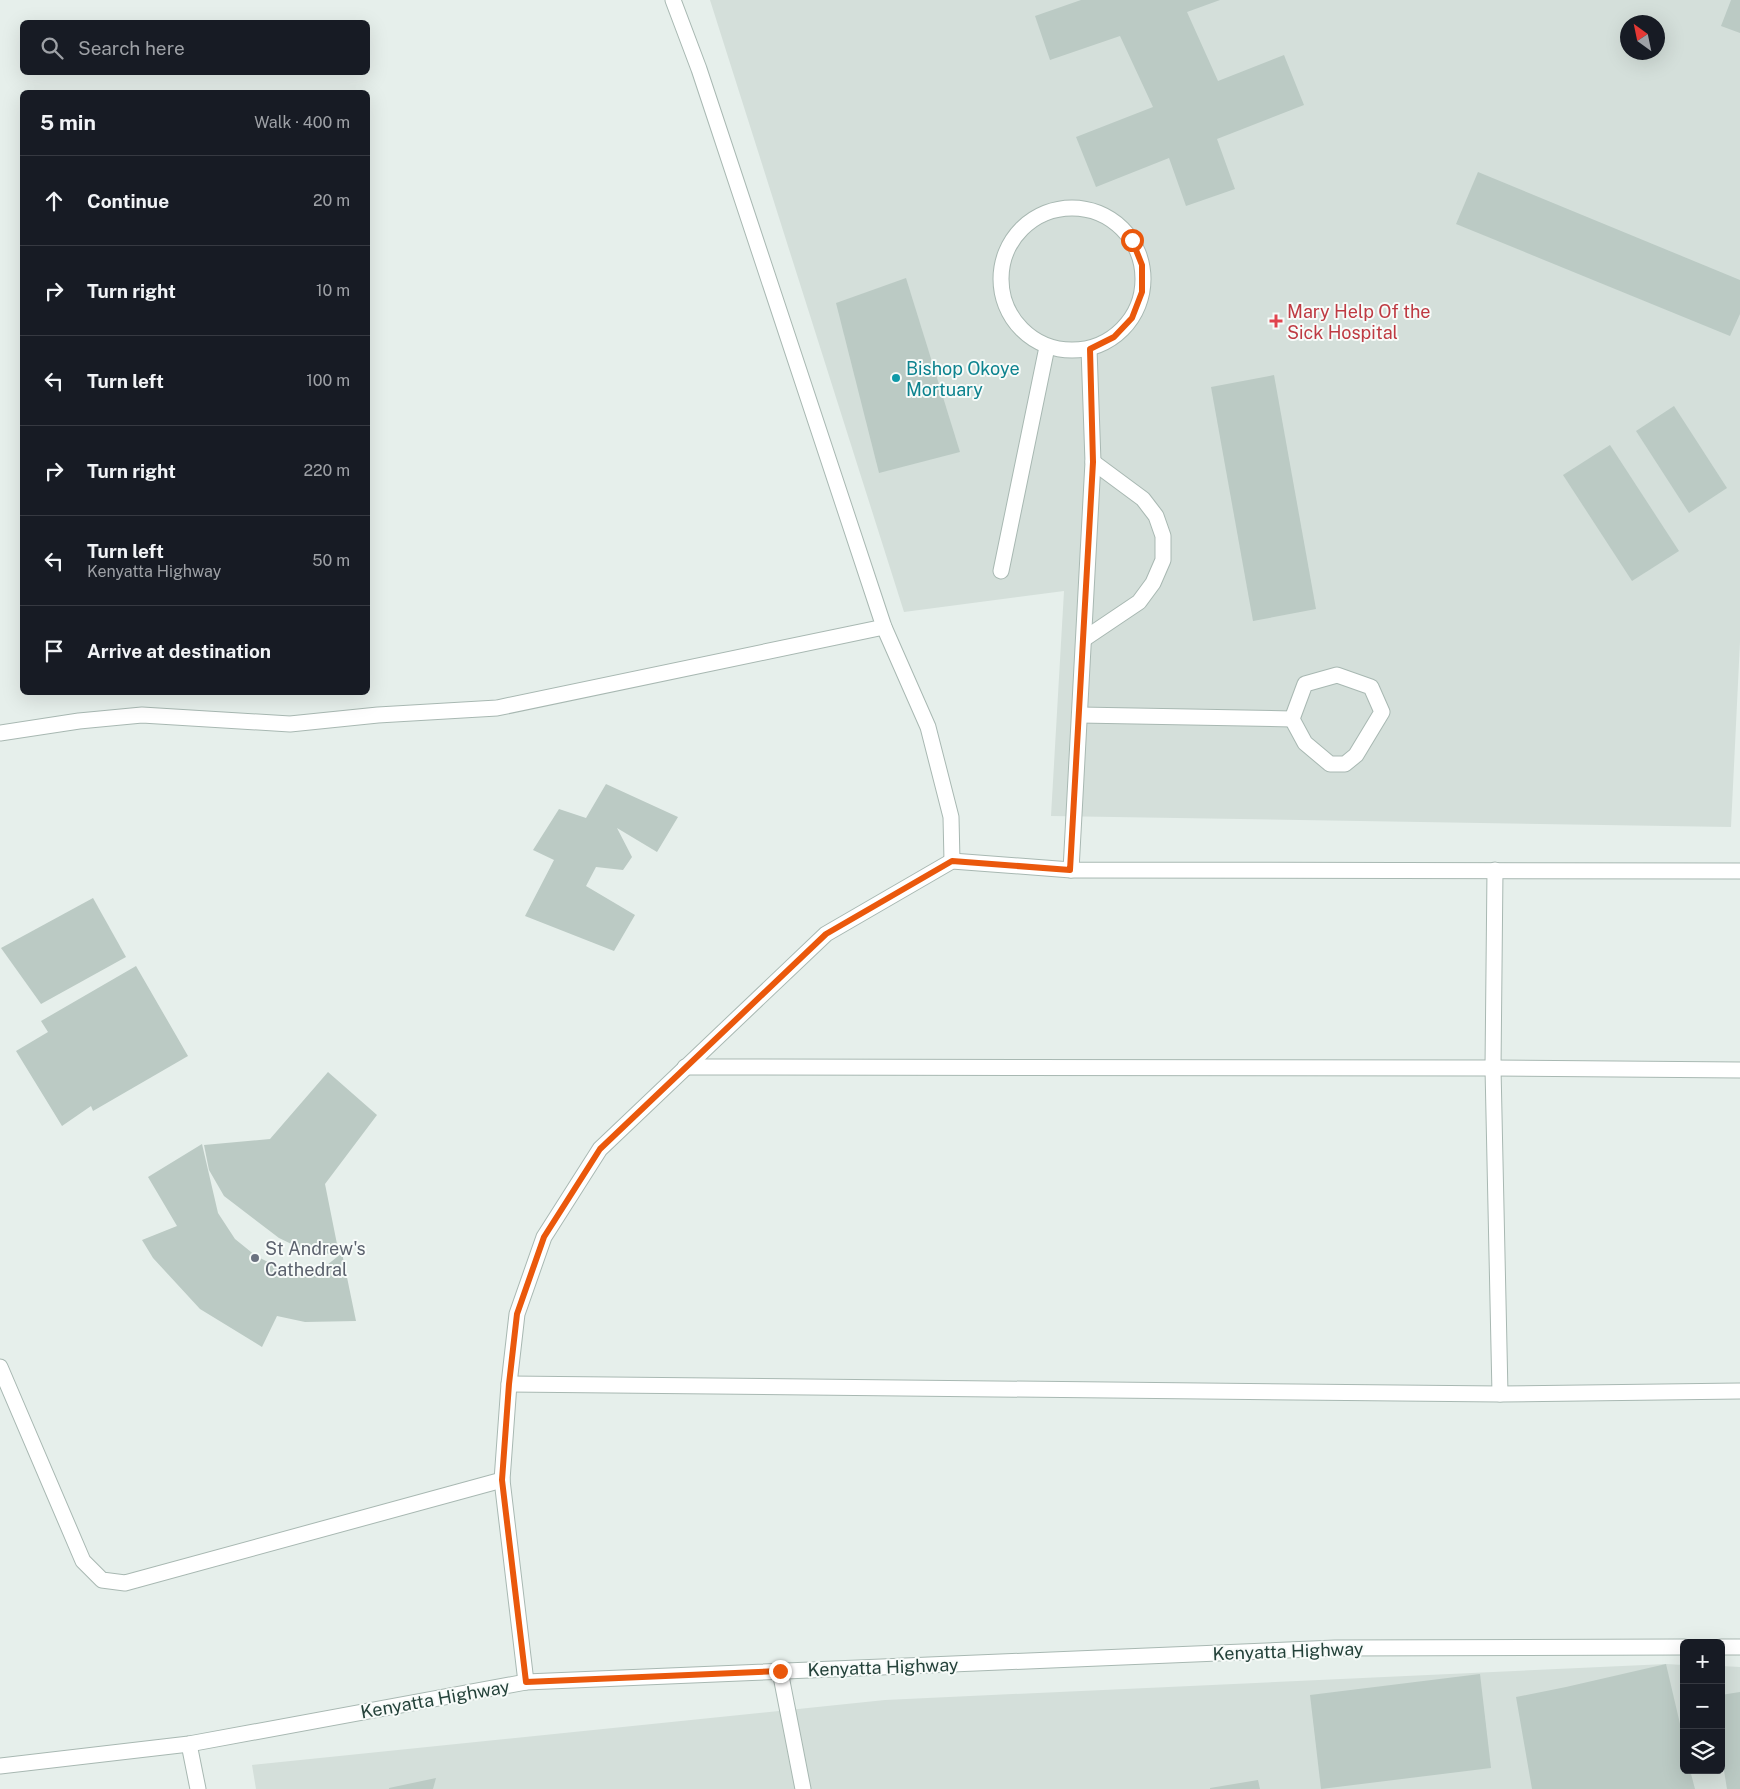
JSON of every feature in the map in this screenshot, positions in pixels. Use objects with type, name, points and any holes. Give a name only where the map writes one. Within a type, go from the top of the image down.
[{"type":"street","points":[[673,0],[699,69],[884,627],[928,727],[951,817],[952,861]]},
{"type":"street","points":[[1062,208],[1088,209],[1113,220],[1132,240],[1142,265],[1142,292],[1132,318],[1114,337],[1090,349],[1068,351],[1047,347],[1024,333],[1008,312],[1000,286],[1003,259],[1015,235],[1036,217],[1062,208]]},
{"type":"street","points":[[1001,571],[1047,347]]},
{"type":"street","points":[[1070,870],[1093,462],[1090,349]]},
{"type":"street","points":[[1084,639],[1139,602],[1153,583],[1163,560],[1163,536],[1156,516],[1143,499],[1093,462]]},
{"type":"street","points":[[0,733],[78,721],[142,715],[290,724],[378,715],[497,708],[884,627]]},
{"type":"street","points":[[1337,674],[1372,687],[1382,712],[1356,755],[1345,764],[1330,764],[1305,743],[1292,719],[1305,684],[1337,674]]},
{"type":"street","points":[[1080,716],[1292,719]]},
{"type":"street","points":[[526,1682],[502,1480],[509,1384],[517,1314],[544,1237],[600,1149],[826,934],[952,861],[1070,870],[1740,871]]},
{"type":"street","points":[[1494,870],[1492,1068],[1500,1394]]},
{"type":"street","points":[[685,1067],[1740,1070]]},
{"type":"street","points":[[0,1367],[83,1560],[102,1580],[125,1583],[502,1480]]},
{"type":"street","points":[[509,1384],[1500,1394],[1740,1391]]},
{"type":"street","name":"Kenyatta Highway","points":[[0,1766],[189,1744],[526,1682],[1335,1648],[1680,1647]]},
{"type":"street","points":[[1725,1647],[1740,1647]]},
{"type":"street","points":[[780,1671],[803,1789]]},
{"type":"street","points":[[189,1744],[198,1789]]},
{"type":"shaded area","name":"Mary Help Of the Sick Hospital","points":[[710,0],[1740,0],[1740,642],[1731,827],[1051,816],[1064,591],[904,612]]},
{"type":"shaded area","points":[[1680,1665],[1680,1774],[1725,1774],[1725,1666],[1740,1667],[1740,1789],[256,1789],[252,1765],[885,1700]]},
{"type":"building","points":[[1081,0],[1220,0],[1187,12],[1218,81],[1284,55],[1304,105],[1217,139],[1235,189],[1186,206],[1169,158],[1096,187],[1076,137],[1153,107],[1120,36],[1050,60],[1035,16]]},
{"type":"building","points":[[1731,0],[1740,0],[1740,33],[1721,26]]},
{"type":"building","points":[[1478,172],[1740,280],[1740,314],[1730,336],[1456,224]]},
{"type":"building","name":"Bishop Okoye Mortuary","points":[[906,278],[960,452],[879,473],[836,303]]},
{"type":"building","points":[[1274,375],[1316,609],[1253,621],[1211,387]]},
{"type":"building","points":[[1674,406],[1727,488],[1689,513],[1636,431]]},
{"type":"building","points":[[1610,445],[1679,551],[1632,581],[1563,475]]},
{"type":"building","points":[[606,784],[678,817],[657,852],[617,828],[632,857],[623,870],[596,867],[586,886],[635,915],[614,951],[525,916],[554,860],[533,850],[559,809],[586,818]]},
{"type":"building","points":[[93,898],[126,957],[41,1004],[1,948]]},
{"type":"building","points":[[136,966],[188,1056],[93,1111],[91,1106],[62,1126],[16,1051],[48,1032],[41,1021]]},
{"type":"building","points":[[328,1072],[377,1115],[325,1184],[339,1254],[310,1253],[279,1238],[224,1196],[209,1170],[204,1145],[270,1139]]},
{"type":"building","points":[[202,1144],[218,1213],[235,1239],[256,1256],[282,1269],[312,1277],[342,1253],[356,1321],[305,1322],[277,1316],[262,1347],[200,1309],[153,1258],[142,1240],[177,1226],[148,1177]]},
{"type":"building","points":[[1666,1664],[1680,1724],[1680,1774],[1691,1774],[1695,1789],[1532,1789],[1516,1697]]},
{"type":"building","points":[[1480,1674],[1491,1768],[1321,1789],[1310,1695]]},
{"type":"building","points":[[1740,1692],[1740,1789],[1727,1789],[1725,1774],[1725,1694]]},
{"type":"building","points":[[436,1778],[433,1789],[389,1789],[389,1788]]},
{"type":"building","points":[[1258,1780],[1260,1789],[1210,1789],[1210,1788]]},
{"type":"place","name":"Mary Help Of the Sick Hospital","points":[[1276,321]]},
{"type":"place","name":"Bishop Okoye Mortuary","points":[[896,378]]},
{"type":"place","name":"St Andrew's Cathedral","points":[[255,1258]]},
{"type":"route","points":[[780,1671],[526,1682],[502,1480],[509,1384],[517,1314],[544,1237],[600,1149],[826,934],[952,861],[1070,870],[1093,462],[1090,349],[1114,337],[1132,318],[1142,292],[1142,265],[1132,240]]}]
